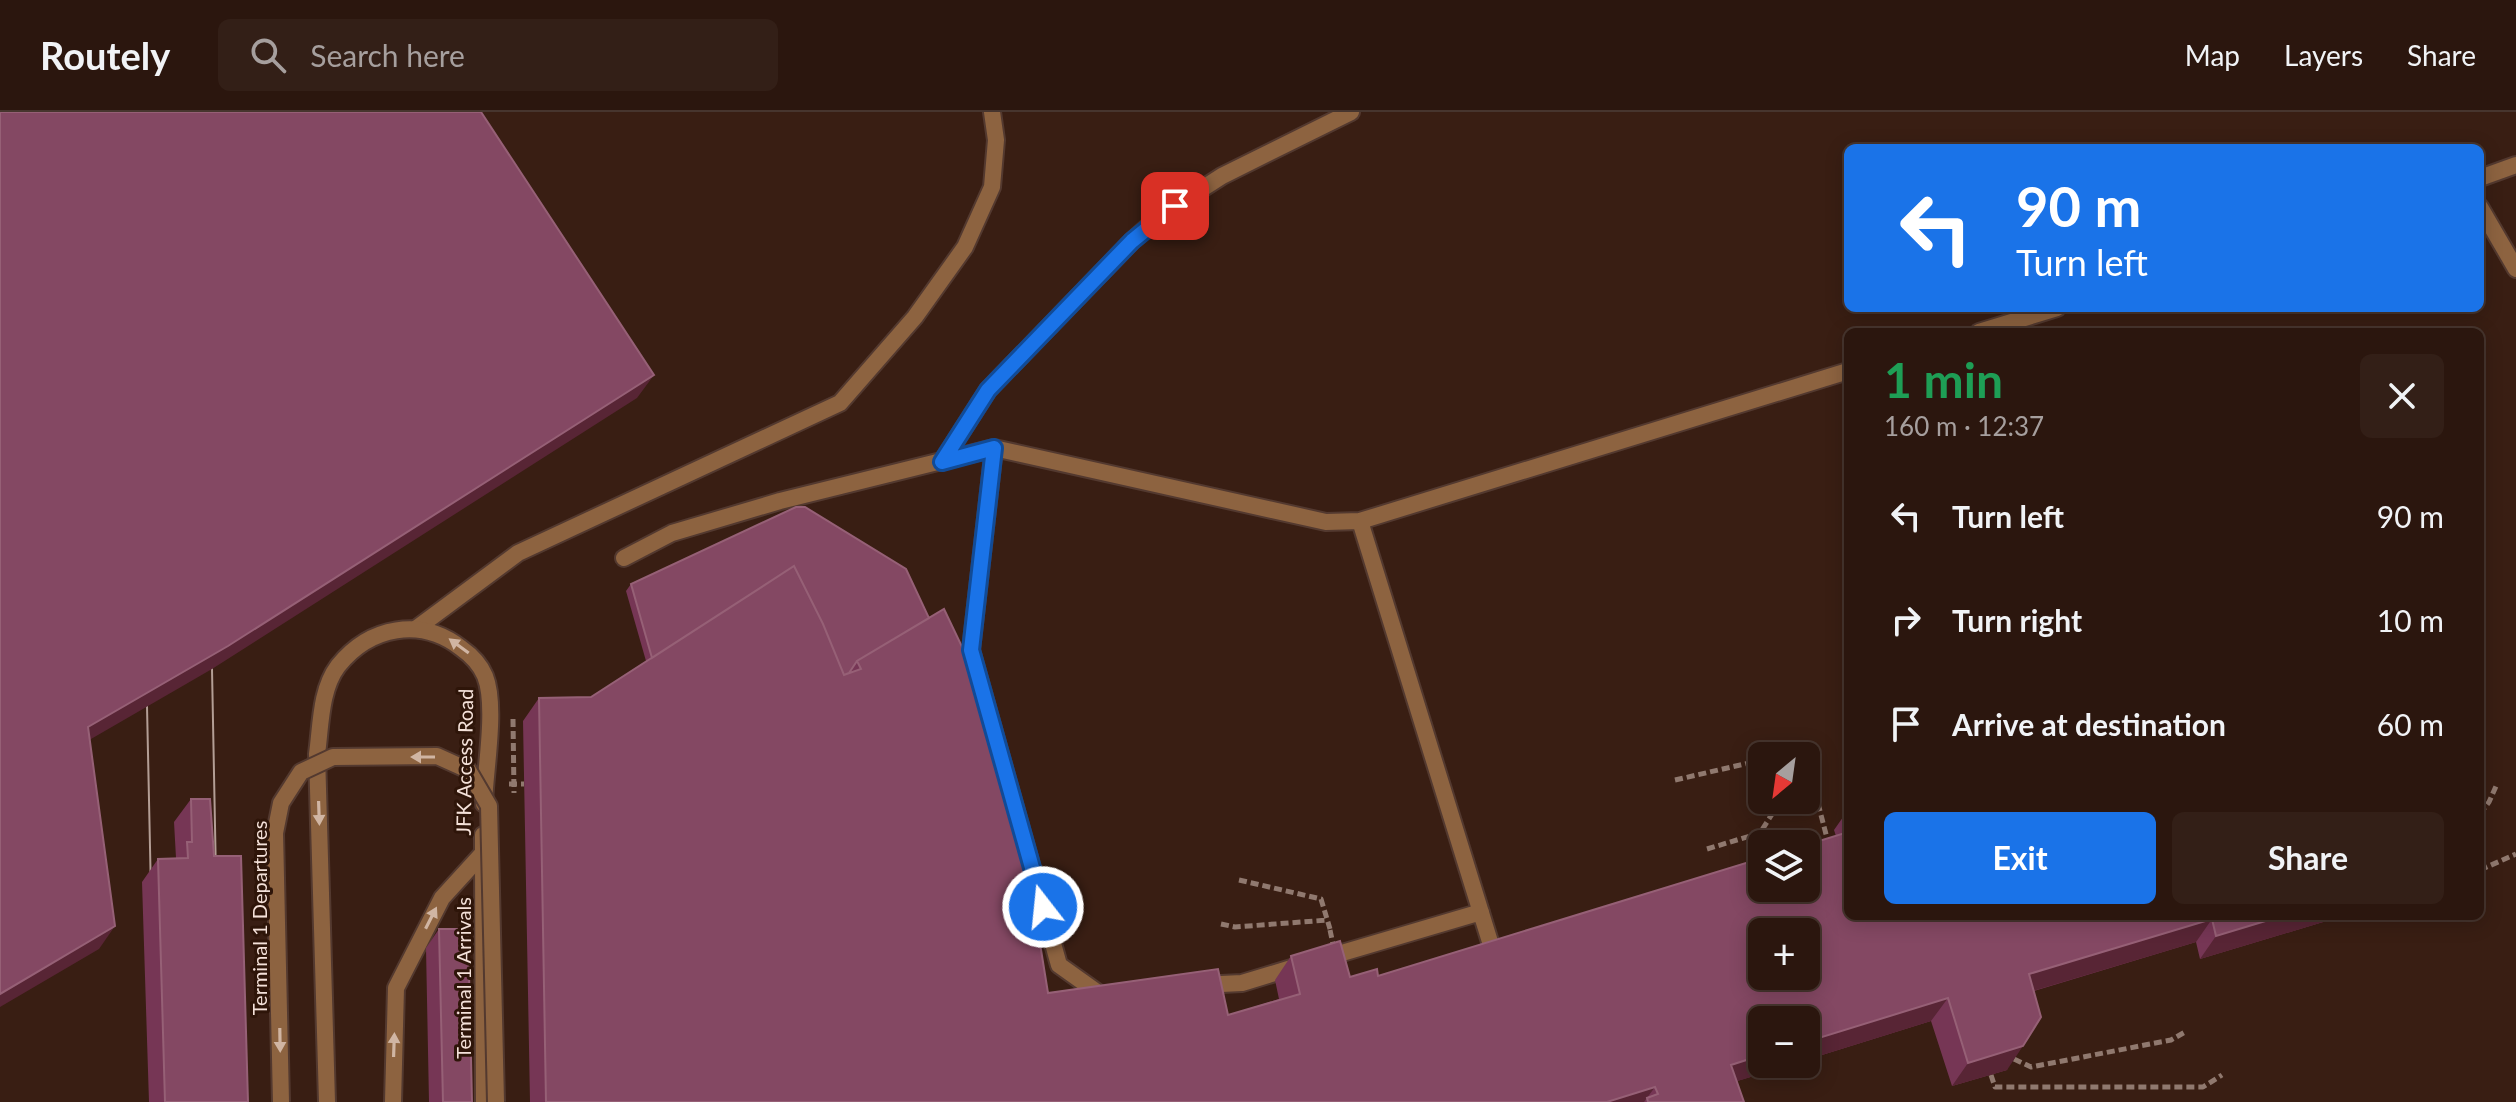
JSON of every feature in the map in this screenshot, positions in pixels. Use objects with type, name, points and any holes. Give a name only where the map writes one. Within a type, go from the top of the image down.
[{"type":"street","points":[[417,628],[518,553],[840,403],[915,317],[965,247],[992,187],[996,140],[992,112]]},
{"type":"street","points":[[942,462],[988,390],[1160,216],[1222,176],[1351,112]]},
{"type":"street","points":[[2484,177],[2516,165]]},
{"type":"street","points":[[2484,214],[2516,269]]},
{"type":"street","points":[[1992,328],[2044,312]]},
{"type":"street","points":[[624,558],[672,533],[780,501],[994,448],[1326,522],[1360,521],[1844,372]]},
{"type":"street","points":[[994,448],[971,650],[1059,965],[1101,995],[1116,994]]},
{"type":"street","points":[[1360,521],[1481,912],[1498,951]]},
{"type":"street","name":"JFK Access Road","points":[[327,1102],[317,754],[324,699],[337,667],[356,648],[375,635],[392,629],[417,628],[433,631],[451,640],[470,655],[485,677],[489,698],[483,853],[442,898],[396,988],[393,1102]]},
{"type":"street","name":"Terminal 1 Departures","points":[[281,1102],[275,833],[281,803],[301,772],[333,757],[437,756],[468,770],[489,806],[496,1102]]},
{"type":"street","name":"Terminal 1 Arrivals","points":[[483,853],[484,1102]]},
{"type":"street","points":[[1180,987],[1242,983],[1481,912]]},
{"type":"path","points":[[1675,780],[1748,763]]},
{"type":"path","points":[[2484,809],[2497,784]]},
{"type":"path","points":[[1820,812],[1831,855]]},
{"type":"path","points":[[1707,849],[1760,833],[1772,814]]},
{"type":"path","points":[[2484,868],[2516,854]]},
{"type":"path","points":[[1239,880],[1321,899],[1336,957]]},
{"type":"path","points":[[1221,924],[1235,927],[1328,920]]},
{"type":"path","points":[[2014,1059],[2031,1067],[2171,1040],[2185,1032]]},
{"type":"path","points":[[1991,1075],[1995,1087],[2203,1087],[2222,1075]]},
{"type":"building","points":[[0,112],[481,112],[654,375],[228,646],[88,727],[115,926],[0,994]]},
{"type":"building","points":[[796,507],[805,507],[906,569],[929,618],[857,661],[844,675],[794,566],[652,658],[631,584]]},
{"type":"building","points":[[794,566],[844,675],[861,669],[857,661],[944,609],[965,653],[1009,797],[1032,894],[1048,993],[1218,969],[1228,1015],[1300,994],[1291,956],[1340,941],[1350,977],[1377,969],[1378,976],[1748,862],[1748,902],[1820,902],[1820,841],[1844,833],[1844,920],[2209,920],[2029,974],[2041,1017],[2023,1046],[1968,1063],[1948,998],[1820,1038],[1820,1006],[1748,1006],[1748,1060],[1731,1065],[1744,1102],[1648,1102],[1647,1098],[1658,1094],[1655,1087],[1607,1102],[546,1102],[539,698],[591,697]]},
{"type":"building","points":[[191,799],[210,799],[214,856],[241,856],[248,1102],[165,1102],[158,859],[188,858],[187,842],[192,842]]},
{"type":"building","points":[[2212,920],[2269,920],[2216,936]]},
{"type":"building","points":[[439,929],[468,929],[472,1102],[443,1102]]},
{"type":"tram line","points":[[212,669],[216,878]]},
{"type":"tram line","points":[[147,706],[151,894]]},
{"type":"route","points":[[1043,907],[971,650],[994,448],[942,462],[988,390],[1132,241],[1175,206]]}]
